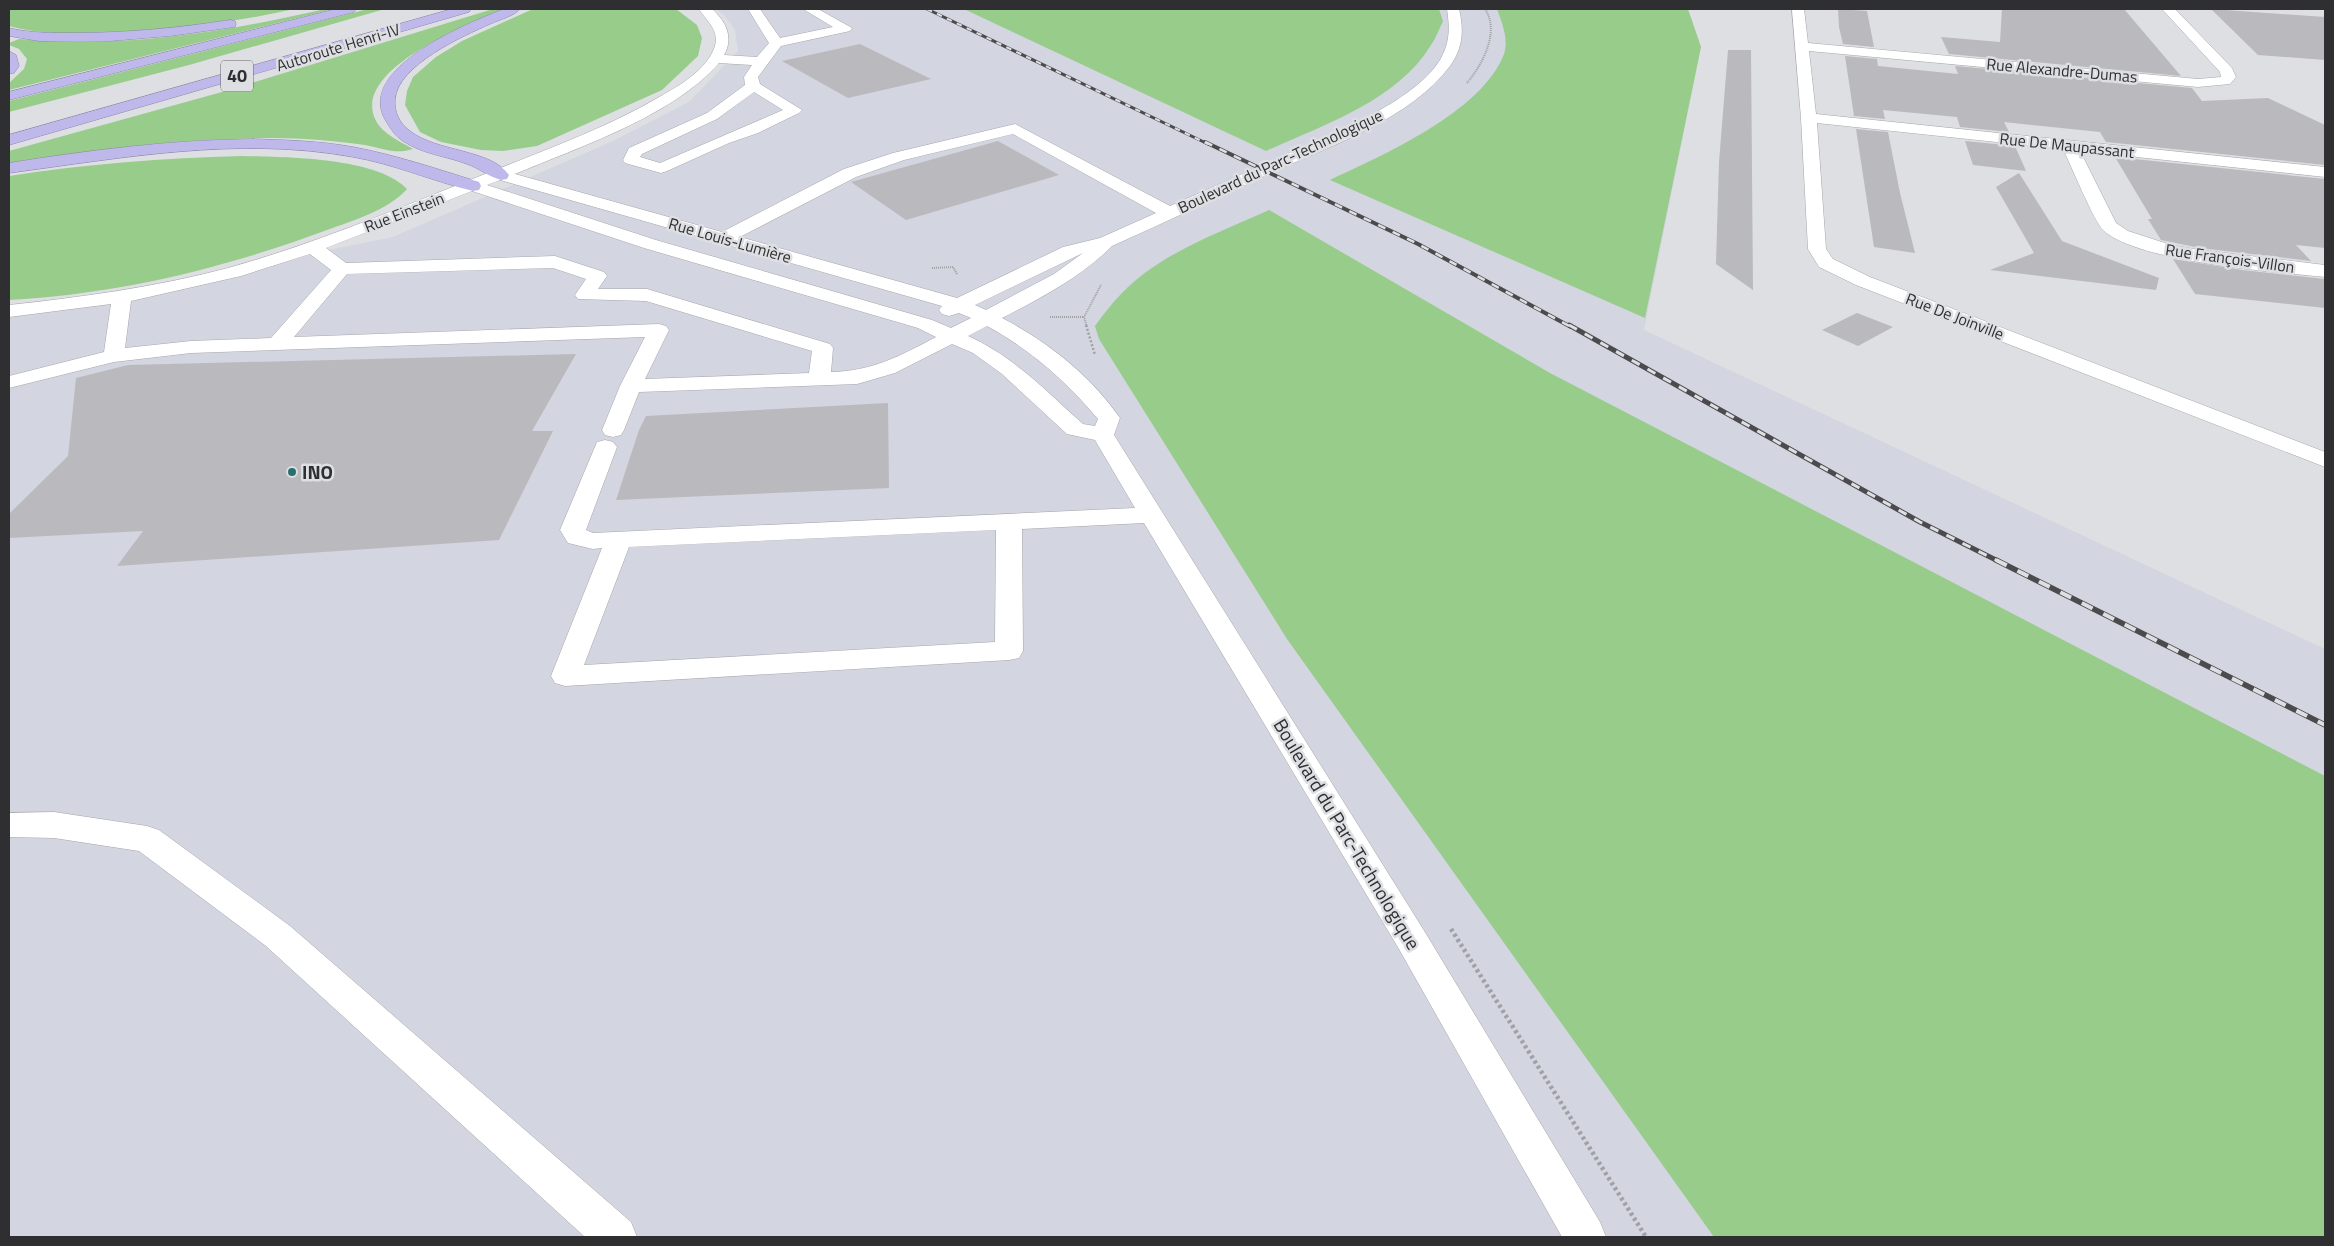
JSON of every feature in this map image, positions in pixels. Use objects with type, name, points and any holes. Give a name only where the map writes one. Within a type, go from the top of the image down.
[{"type":"highway","points":[[9,32],[56,37],[151,35],[247,21],[307,9]]},
{"type":"highway","name":"40","points":[[12,95],[350,9]]},
{"type":"highway","name":"Autoroute Henri-IV","points":[[9,140],[319,53],[465,9]]},
{"type":"highway","points":[[501,175],[483,163],[422,144],[400,132],[387,114],[386,94],[397,75],[418,58],[452,37],[514,9]]},
{"type":"highway","points":[[9,55],[12,66],[9,70]]},
{"type":"highway","points":[[9,168],[64,159],[166,148],[228,144],[290,145],[367,154],[412,165],[473,186]]},
{"type":"street","name":"Rue Einstein","points":[[9,311],[122,296],[212,278],[312,246],[501,175],[656,105],[688,85],[715,59],[724,42],[722,28],[705,9]]},
{"type":"street","points":[[754,9],[776,43]]},
{"type":"street","points":[[753,86],[712,116],[635,151],[631,160],[661,168],[723,140],[754,130],[794,110],[753,86],[751,77],[776,43],[845,28],[809,9]]},
{"type":"street","name":"Boulevard du Parc-Technologique","points":[[925,324],[1070,250],[1106,242],[1168,212],[1355,129],[1420,89],[1444,63],[1454,49],[1457,30],[1453,9]]},
{"type":"street","name":"Rue De Joinville","points":[[1798,9],[1809,118],[1817,249],[1826,263],[1863,281],[2325,460]]},
{"type":"street","name":"Rue Alexandre-Dumas","points":[[1802,46],[2198,83],[2225,81],[2229,77],[2226,71],[2168,9]]},
{"type":"street","points":[[715,59],[761,61]]},
{"type":"street","name":"Rue De Maupassant","points":[[1809,118],[2325,172]]},
{"type":"street","points":[[724,238],[850,173],[899,156],[1015,129],[1168,212]]},
{"type":"street","name":"Rue François-Villon","points":[[2069,146],[2109,226],[2122,235],[2167,250],[2200,256],[2325,270]]},
{"type":"street","name":"Rue Louis-Lumière","points":[[501,175],[959,305]]},
{"type":"street","name":"Rue Louis-Lumière","points":[[473,186],[650,244],[925,324]]},
{"type":"street","name":"Boulevard du Parc-Technologique","points":[[631,386],[858,378],[881,373],[988,317],[1092,258],[1106,242]]},
{"type":"street","points":[[312,246],[342,269],[555,262],[597,276],[585,295],[647,295],[689,306],[823,348],[819,380]]},
{"type":"street","points":[[277,344],[342,269]]},
{"type":"street","points":[[114,356],[122,296]]},
{"type":"street","points":[[925,324],[954,335],[980,349],[1010,369],[1076,429],[1103,435],[1109,418],[1071,375],[1036,345],[988,317],[959,305]]},
{"type":"street","points":[[689,306],[659,330],[631,386],[573,530],[578,538],[593,540],[619,539],[1152,515]]},
{"type":"street","points":[[9,382],[114,356],[191,347],[659,330]]},
{"type":"street","name":"Boulevard du Parc-Technologique","points":[[1103,435],[1411,939],[1585,1237]]},
{"type":"street","points":[[619,539],[565,676],[1009,651],[1009,521]]},
{"type":"street","points":[[9,825],[54,825],[147,839],[278,936],[616,1237]]},
{"type":"path","points":[[929,268],[953,268]]},
{"type":"shaded area","points":[[715,9],[1688,9],[1701,47],[1644,330],[2325,649],[2325,1237],[9,1237],[9,311],[48,307],[393,237],[613,141],[689,102],[738,51],[735,30],[724,15]]},
{"type":"green space","points":[[9,9],[294,9],[231,21],[123,32],[80,34],[51,33],[9,26]]},
{"type":"green space","points":[[333,9],[9,90],[9,83],[24,69],[27,59],[19,49],[9,45],[9,43],[19,39],[58,42],[135,40],[249,25]]},
{"type":"green space","points":[[368,9],[385,9],[189,65],[9,112],[9,101]]},
{"type":"green space","points":[[493,9],[506,9],[468,25],[418,51],[396,66],[380,84],[372,102],[376,121],[388,134],[413,149],[407,151],[308,139],[207,140],[75,154],[9,164],[9,151],[222,92]]},
{"type":"green space","points":[[533,9],[676,9],[697,25],[702,38],[698,56],[662,90],[537,146],[503,151],[481,150],[441,142],[420,132],[405,105],[407,91],[413,77],[436,57],[462,41]]},
{"type":"green space","points":[[964,9],[1439,9],[1443,21],[1433,42],[1416,65],[1399,82],[1379,96],[1334,121],[1266,151]]},
{"type":"green space","points":[[1497,9],[1688,9],[1701,47],[1645,318],[1330,180],[1376,158],[1429,129],[1475,95],[1492,75],[1504,54],[1506,43],[1503,25]]},
{"type":"green space","points":[[242,156],[305,158],[353,165],[375,170],[393,178],[407,189],[390,203],[359,218],[289,244],[250,256],[171,277],[131,285],[50,297],[9,300],[9,176],[125,162]]},
{"type":"green space","points":[[1269,210],[1550,373],[2325,776],[2325,1237],[1714,1237],[1287,639],[1099,339],[1095,326],[1122,293],[1155,266],[1192,245]]},
{"type":"building","points":[[1838,9],[1867,11],[1874,47],[1843,44],[1839,27]]},
{"type":"building","points":[[2002,9],[2124,9],[2181,76],[1949,54],[1941,37],[2000,42]]},
{"type":"building","points":[[2211,9],[2325,17],[2325,60],[2258,55]]},
{"type":"building","points":[[860,44],[931,79],[848,98],[782,61]]},
{"type":"building","points":[[1728,50],[1751,50],[1753,290],[1716,264],[1719,162]]},
{"type":"building","points":[[1845,56],[1877,59],[1878,66],[1958,74],[1955,66],[2192,88],[2202,101],[2268,98],[2325,125],[2325,165],[2106,142],[2100,132],[2004,122],[2009,132],[1960,127],[1957,117],[1883,110],[1885,119],[1854,116]]},
{"type":"building","points":[[1856,129],[1888,132],[1900,193],[1915,253],[1874,247]]},
{"type":"building","points":[[998,141],[1059,175],[906,220],[851,182]]},
{"type":"building","points":[[1965,141],[2015,146],[2026,171],[1973,165]]},
{"type":"building","points":[[2115,157],[2325,179],[2325,248],[2296,245],[2311,261],[2200,248],[2161,240],[2148,219],[2152,219]]},
{"type":"building","points":[[2019,173],[2062,241],[2159,278],[2156,290],[1990,270],[2034,253],[1996,187]]},
{"type":"building","points":[[2173,259],[2242,270],[2325,279],[2325,308],[2195,294]]},
{"type":"building","points":[[1857,313],[1893,327],[1858,346],[1822,330]]},
{"type":"building","name":"INO","points":[[576,354],[532,431],[553,431],[499,540],[117,566],[143,531],[9,538],[9,514],[68,456],[76,378],[128,365]]},
{"type":"building","points":[[888,403],[889,488],[616,500],[639,430],[646,416]]},
{"type":"railway","points":[[927,9],[1208,144]]},
{"type":"railway","points":[[1205,142],[1418,244],[1571,327]]},
{"type":"railway","points":[[1569,325],[1920,522],[1996,560]]},
{"type":"railway","points":[[1996,560],[2325,725]]},
{"type":"place","name":"INO","points":[[292,472]]}]
